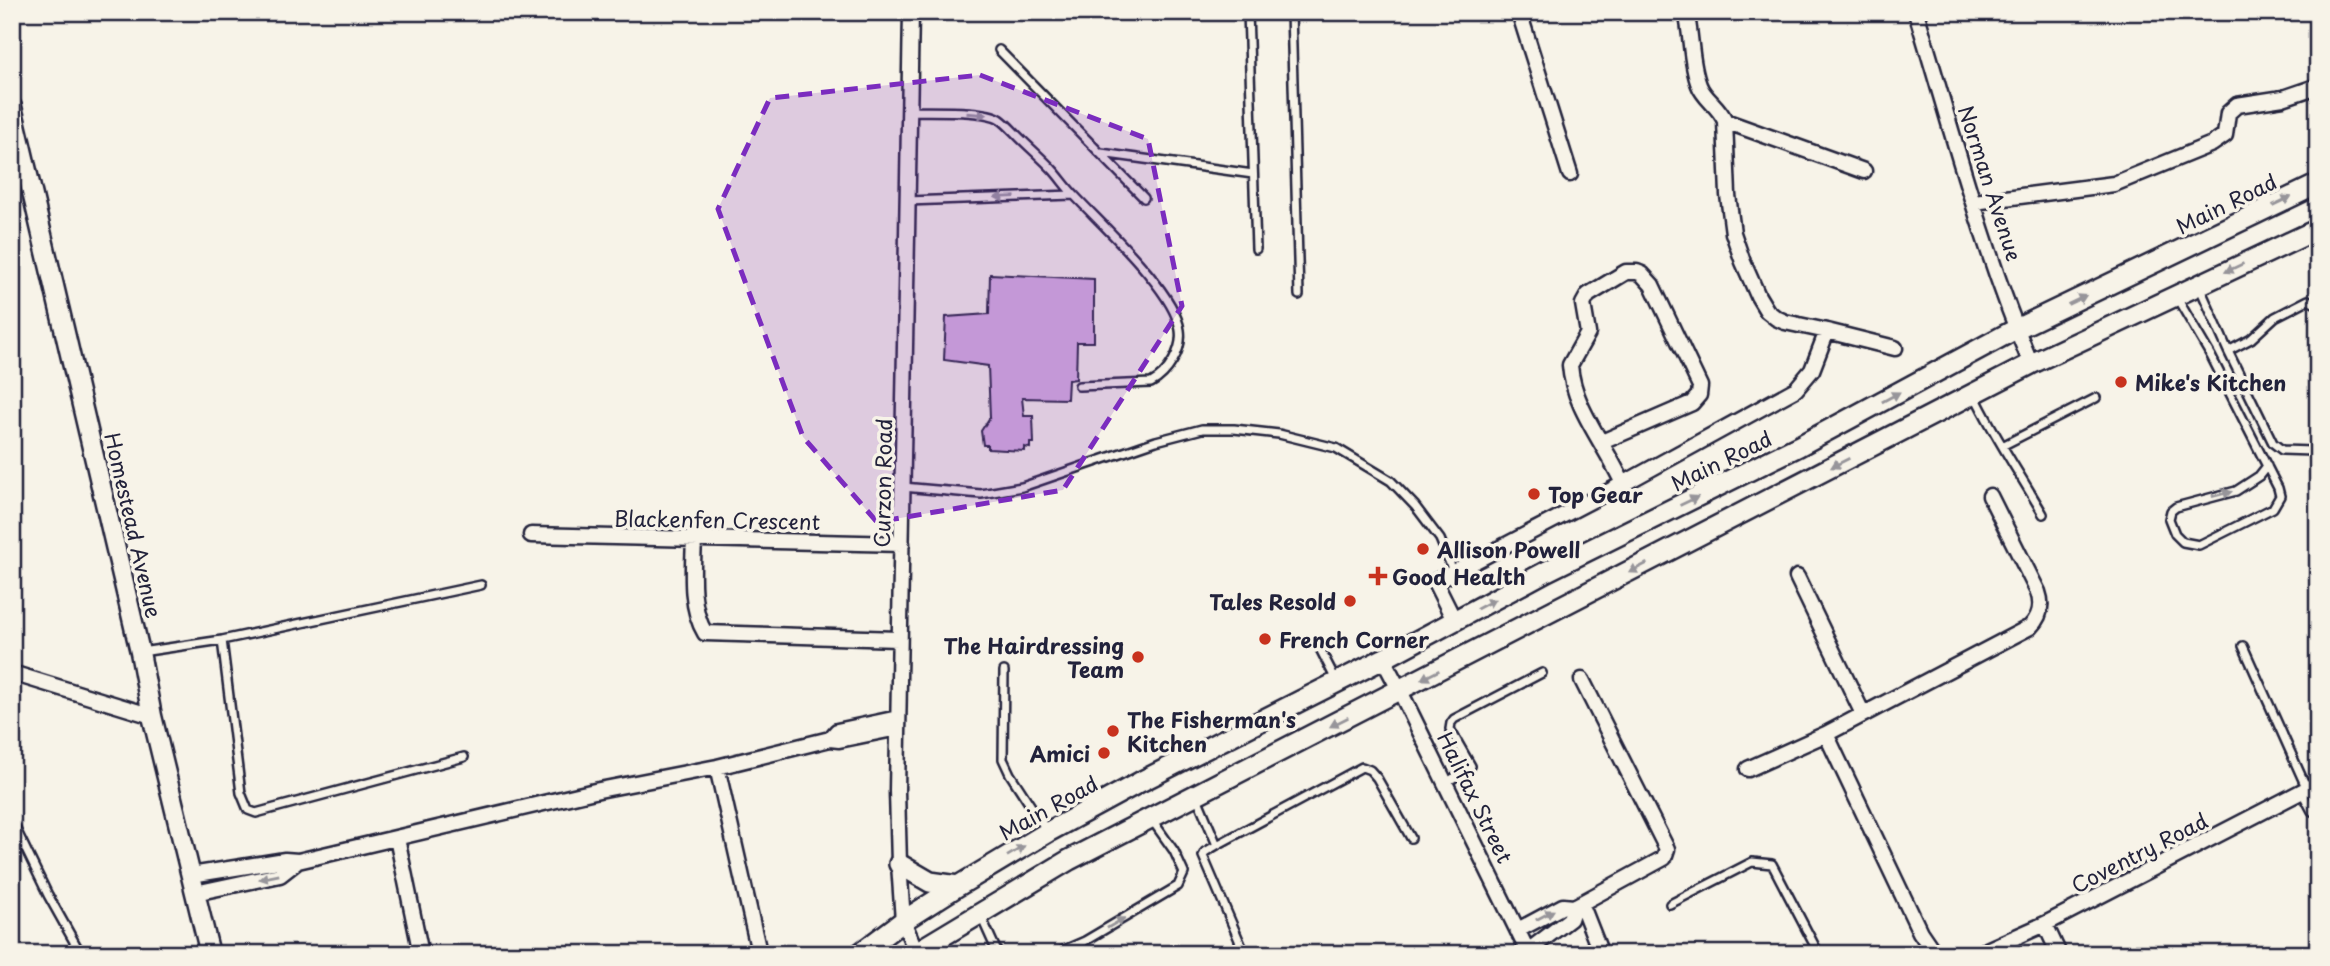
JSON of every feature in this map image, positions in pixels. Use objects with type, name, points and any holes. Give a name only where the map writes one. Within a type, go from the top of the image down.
[{"type":"main road","name":"Main Road","points":[[859,954],[903,920],[958,886],[1048,832],[1162,770],[1383,659],[1547,571],[1800,446],[2016,329],[2318,184]]},
{"type":"main road","points":[[915,952],[1069,860],[2031,364],[2318,229]]},
{"type":"main road","points":[[898,864],[930,883],[958,886]]},
{"type":"street","name":"Curzon Road","points":[[911,12],[898,639],[898,864],[903,920],[915,952]]},
{"type":"street","points":[[1519,12],[1570,174]]},
{"type":"street","points":[[1686,12],[1698,83],[1704,94],[1720,110],[1725,121],[1727,195],[1734,233],[1742,261],[1767,311],[1785,322],[1895,348]]},
{"type":"street","name":"Norman Avenue","points":[[1916,12],[1974,202],[2016,329],[2031,364]]},
{"type":"street","points":[[1974,202],[2114,184],[2212,144],[2225,135],[2228,113],[2237,106],[2283,98],[2318,86]]},
{"type":"street","name":"Homestead Avenue","points":[[12,107],[140,652],[152,716],[210,954]]},
{"type":"street","points":[[1725,121],[1864,171]]},
{"type":"street","points":[[1602,442],[1692,403],[1699,395],[1700,386],[1652,285],[1637,272],[1621,274],[1586,297],[1583,304],[1588,333],[1571,361],[1572,377],[1580,403],[1623,484]]},
{"type":"street","points":[[1454,620],[1434,582],[1623,484],[1796,389],[1812,370],[1828,331]]},
{"type":"street","points":[[1748,769],[1826,734],[2030,627],[2037,619],[2041,601],[1990,496]]},
{"type":"street","name":"Blackenfen Crescent","points":[[531,535],[902,544]]},
{"type":"street","points":[[694,539],[693,571],[698,621],[705,633],[898,639]]},
{"type":"street","points":[[1797,578],[1863,714]]},
{"type":"street","name":"Halifax Street","points":[[1383,659],[1528,952]]},
{"type":"street","points":[[12,673],[152,716]]},
{"type":"street","points":[[1518,930],[1563,906],[1577,905],[1664,858],[1667,849],[1582,680]]},
{"type":"street","points":[[191,875],[285,860],[298,861],[599,790],[717,767],[830,739],[836,731],[898,723]]},
{"type":"street","points":[[1826,734],[1920,932],[1934,954]]},
{"type":"street","points":[[717,767],[758,948],[756,954]]},
{"type":"street","name":"Coventry Road","points":[[1978,954],[2045,924],[2309,788]]},
{"type":"street","points":[[397,838],[421,954]]},
{"type":"street","points":[[195,894],[280,875],[298,861]]},
{"type":"street","points":[[1528,952],[1570,919],[1577,905]]},
{"type":"street","points":[[1577,905],[1601,954]]},
{"type":"street","points":[[2045,924],[2059,954]]},
{"type":"lane","points":[[1248,12],[1256,250]]},
{"type":"lane","points":[[1291,12],[1299,295]]},
{"type":"lane","points":[[999,50],[1144,198]]},
{"type":"lane","points":[[909,111],[985,113],[1000,119],[1108,228],[1158,286],[1172,308],[1180,329],[1180,340],[1167,370],[1158,379],[1150,383],[1079,386]]},
{"type":"lane","points":[[1101,153],[1253,174]]},
{"type":"lane","points":[[907,201],[1073,195]]},
{"type":"lane","points":[[2199,285],[2273,443],[2282,450],[2312,451]]},
{"type":"lane","points":[[2176,296],[2211,356],[2267,466],[2280,496],[2273,508],[2199,545],[2183,542],[2175,534],[2169,519],[2171,511],[2176,507],[2236,491],[2259,476],[2267,466]]},
{"type":"lane","points":[[2228,351],[2251,339],[2275,317],[2308,300],[2318,304]]},
{"type":"lane","points":[[1974,394],[1991,430],[2004,445],[2043,514]]},
{"type":"lane","points":[[2004,445],[2096,398]]},
{"type":"lane","points":[[903,486],[981,494],[1022,486],[1156,441],[1202,429],[1225,428],[1279,434],[1336,448],[1391,481],[1415,506],[1440,539],[1453,571]]},
{"type":"lane","points":[[140,652],[222,640],[481,585]]},
{"type":"lane","points":[[222,640],[241,793],[248,810],[256,813],[464,757]]},
{"type":"lane","points":[[1318,645],[1337,682]]},
{"type":"lane","points":[[2243,646],[2309,788],[2312,811]]},
{"type":"lane","points":[[1004,671],[1003,759],[1048,832]]},
{"type":"lane","points":[[1445,783],[1471,766],[1450,729],[1454,719],[1542,673]]},
{"type":"lane","points":[[1245,954],[1203,856],[1205,852],[1362,767],[1370,770],[1377,778],[1412,838]]},
{"type":"lane","points":[[1196,795],[1217,845]]},
{"type":"lane","points":[[1055,954],[1085,941],[1178,886],[1184,873],[1174,851],[1151,818]]},
{"type":"lane","points":[[12,821],[48,895],[81,954]]},
{"type":"lane","points":[[1670,904],[1752,862],[1772,864],[1819,954]]},
{"type":"lane","points":[[979,914],[998,954]]},
{"type":"highlighted area","points":[[980,75],[1148,139],[1182,306],[1063,490],[877,522],[803,437],[718,209],[770,98]]},
{"type":"building","points":[[990,274],[1094,279],[1094,342],[1077,342],[1076,379],[1068,380],[1067,399],[1022,398],[1024,416],[1033,416],[1034,443],[1030,443],[1030,448],[1024,447],[1024,451],[988,449],[988,445],[983,445],[981,431],[990,417],[988,366],[944,360],[946,317],[989,314]]},
{"type":"place","name":"Mike's Kitchen","points":[[2121,382]]},
{"type":"place","name":"Top Gear","points":[[1534,494]]},
{"type":"place","name":"Allison Powell","points":[[1423,549]]},
{"type":"place","name":"Good Health","points":[[1378,576]]},
{"type":"place","name":"Tales Resold","points":[[1350,601]]},
{"type":"place","name":"French Corner","points":[[1265,639]]},
{"type":"place","name":"The Hairdressing Team","points":[[1138,657]]},
{"type":"place","name":"The Fisherman's Kitchen","points":[[1113,731]]},
{"type":"place","name":"Amici","points":[[1104,753]]}]
